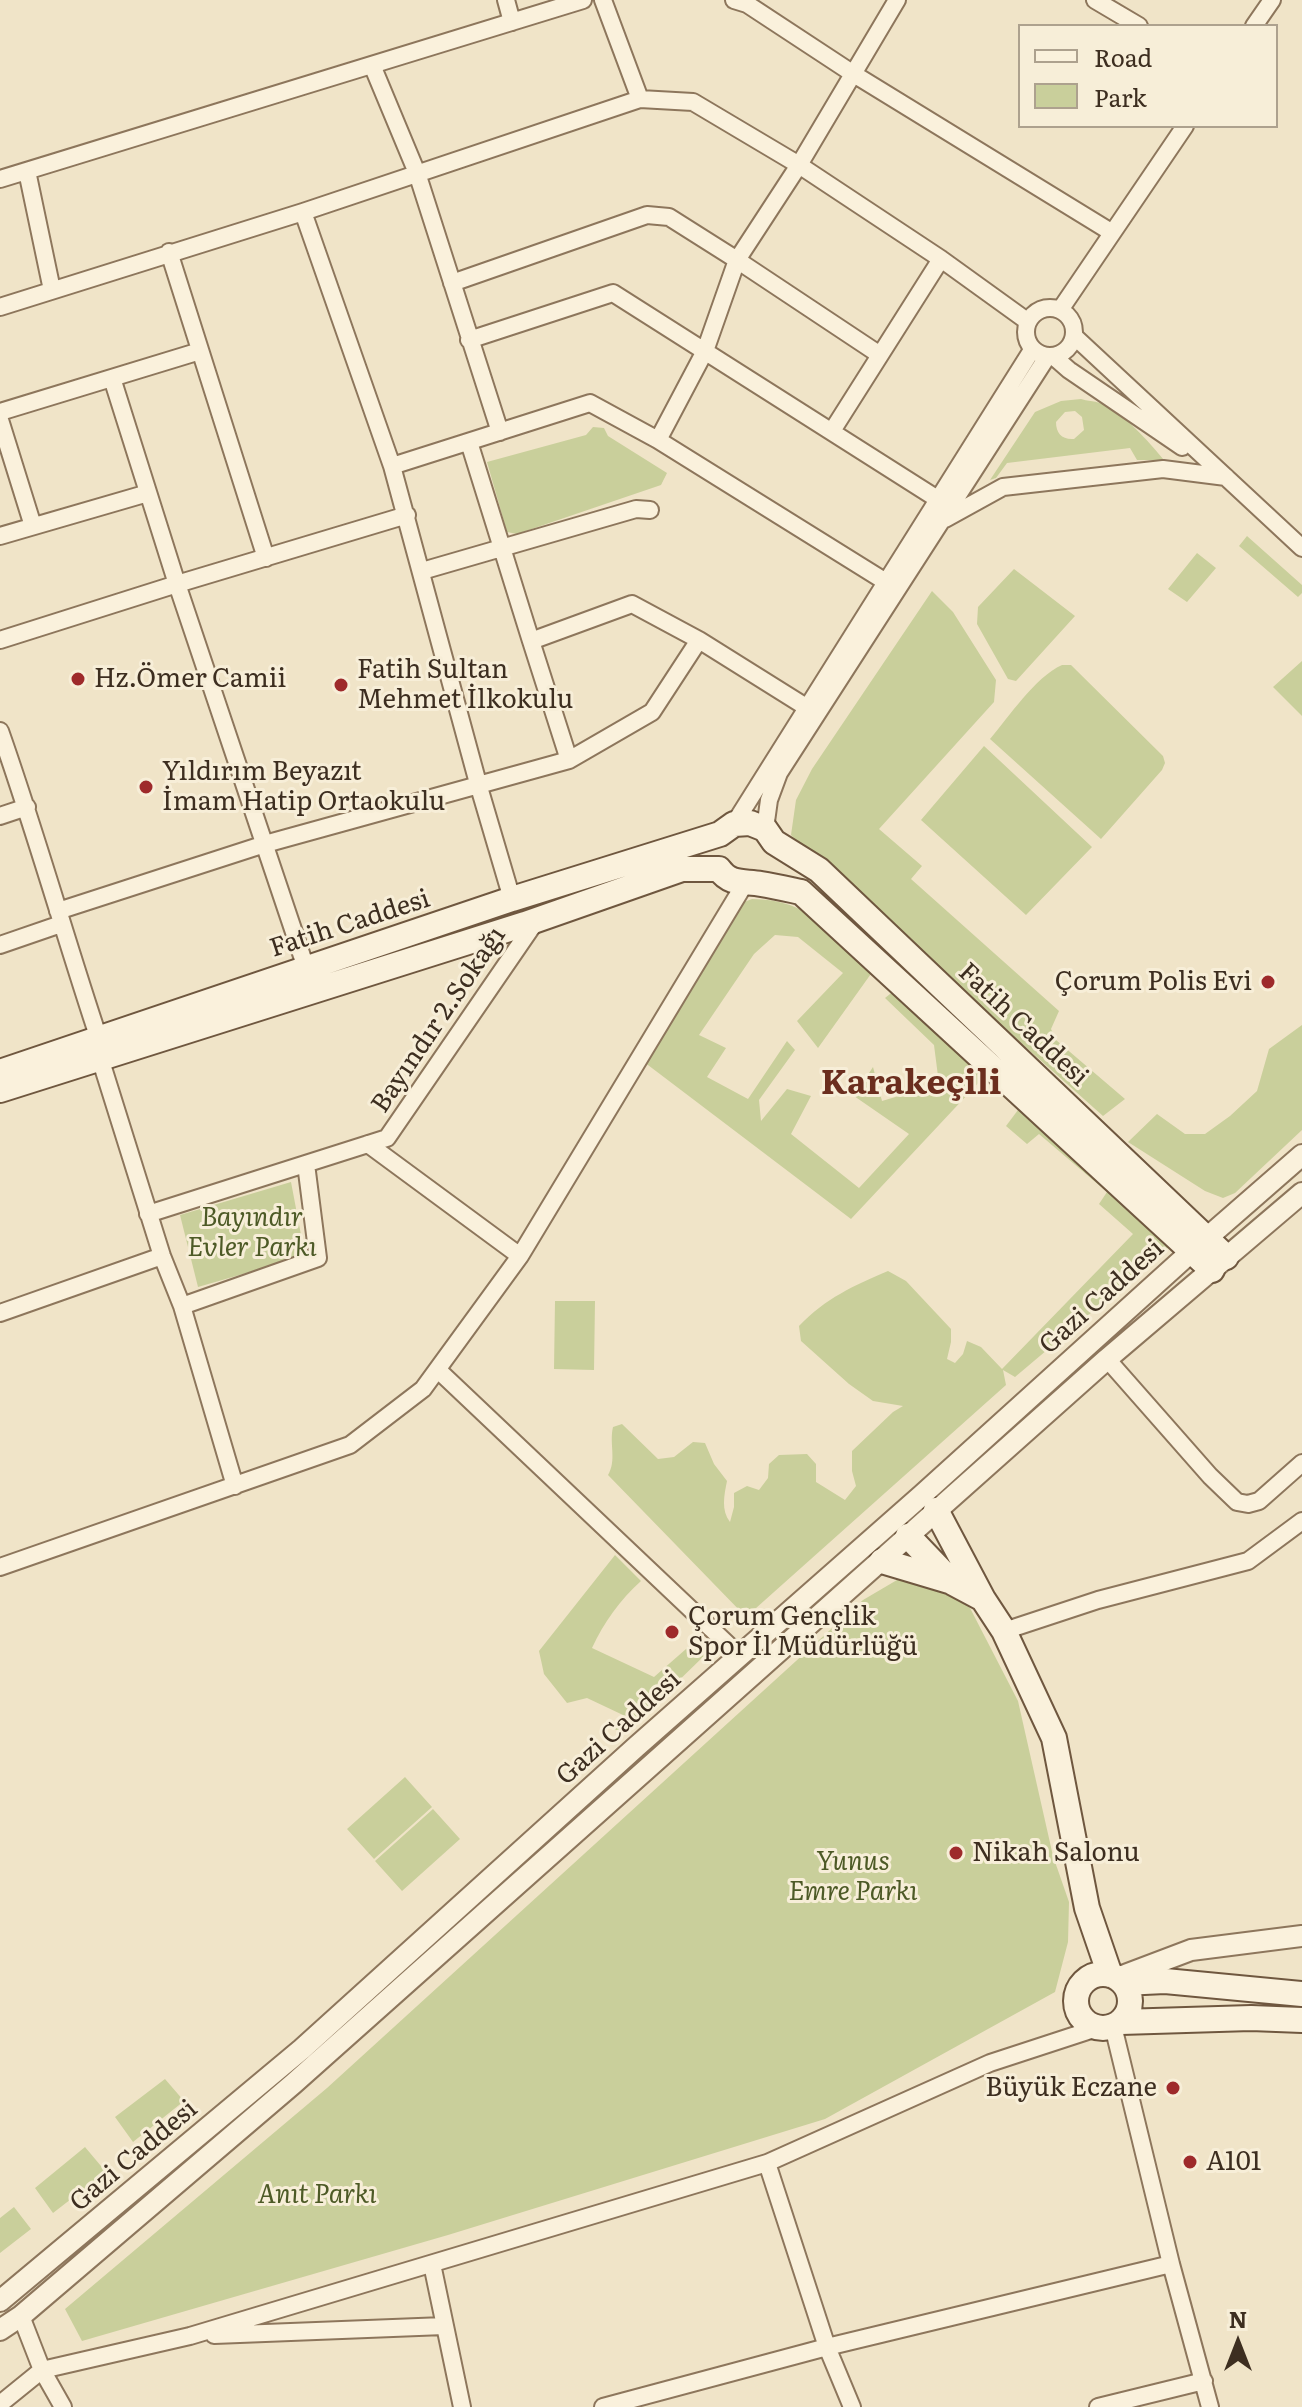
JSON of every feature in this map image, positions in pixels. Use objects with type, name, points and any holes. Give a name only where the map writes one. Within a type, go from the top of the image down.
[{"type":"main road","name":"Fatih Caddesi","points":[[0,1090],[306,968],[750,823],[819,870],[1219,1263]]},
{"type":"main road","points":[[719,869],[715,865],[714,849],[727,829]]},
{"type":"main road","points":[[750,884],[769,873],[773,866],[776,858],[770,836]]},
{"type":"main road","name":"Fatih Caddesi","points":[[0,1072],[100,1049],[537,920],[682,869],[719,869],[725,878],[801,892],[1200,1244]]},
{"type":"main road","points":[[929,1503],[1004,1631],[1054,1738],[1087,1908],[1109,1979],[1131,1999],[1127,2015],[1110,2025]]},
{"type":"main road","points":[[900,1528],[953,1583]]},
{"type":"main road","points":[[882,1561],[953,1583],[983,1599]]},
{"type":"main road","points":[[1302,1994],[1109,1979],[1077,1994],[1078,2011],[1089,2024],[1251,2018],[1302,2020]]},
{"type":"street","points":[[506,0],[512,22]]},
{"type":"street","points":[[0,179],[583,0]]},
{"type":"street","points":[[603,0],[640,99]]},
{"type":"street","points":[[734,0],[747,4],[852,73],[1111,232]]},
{"type":"street","points":[[658,440],[705,351],[737,260],[799,165],[897,0]]},
{"type":"street","points":[[1095,0],[1136,24]]},
{"type":"street","points":[[1255,24],[1272,0]]},
{"type":"street","points":[[372,65],[417,173],[500,432]]},
{"type":"street","points":[[0,307],[303,212],[640,99],[693,102],[799,165],[941,259],[1027,321]]},
{"type":"street","points":[[1060,310],[1184,128]]},
{"type":"street","points":[[27,171],[52,290]]},
{"type":"street","points":[[303,212],[407,515],[512,899]]},
{"type":"street","points":[[452,283],[647,215],[669,217],[880,355]]},
{"type":"street","points":[[169,252],[266,558]]},
{"type":"street","points":[[832,431],[941,259]]},
{"type":"street","points":[[469,340],[613,293],[939,500]]},
{"type":"street","points":[[1044,354],[1062,354],[1073,343],[1075,328],[1068,314],[1054,307],[1038,310],[1027,321],[1025,336],[1044,354],[1226,477]]},
{"type":"street","points":[[1074,336],[1302,548]]},
{"type":"street","points":[[0,412],[200,351]]},
{"type":"street","points":[[727,829],[939,500],[1044,354]]},
{"type":"street","points":[[770,836],[769,800],[779,773],[943,520],[1044,354]]},
{"type":"street","points":[[112,378],[177,584],[306,968]]},
{"type":"street","points":[[392,466],[590,403],[658,440],[886,582]]},
{"type":"street","points":[[0,420],[33,526]]},
{"type":"street","points":[[469,442],[569,760]]},
{"type":"street","points":[[943,520],[1003,487],[1163,469],[1226,477]]},
{"type":"street","points":[[0,536],[148,493]]},
{"type":"street","points":[[422,571],[636,509],[650,510]]},
{"type":"street","points":[[0,640],[407,515]]},
{"type":"street","points":[[531,641],[632,604],[699,640],[806,707]]},
{"type":"street","points":[[0,945],[60,917],[265,844],[569,760],[652,712],[699,640]]},
{"type":"street","points":[[0,731],[27,807],[148,1214],[182,1306],[235,1486]]},
{"type":"street","points":[[0,816],[27,807]]},
{"type":"street","points":[[0,1567],[350,1445],[423,1389],[520,1256],[750,884]]},
{"type":"street","name":"Bayındır 2.Sokağı","points":[[148,1214],[387,1138],[537,920]]},
{"type":"street","points":[[368,1144],[520,1256]]},
{"type":"street","name":"Gazi Caddesi","points":[[929,1503],[1200,1244],[1302,1155]]},
{"type":"street","points":[[182,1306],[318,1258],[306,1164]]},
{"type":"street","name":"Gazi Caddesi","points":[[4,2298],[302,2049],[739,1655],[1107,1359],[1302,1193]]},
{"type":"street","points":[[0,1313],[162,1256]]},
{"type":"street","points":[[1107,1359],[1232,1500],[1243,1504],[1259,1501],[1302,1463]]},
{"type":"street","points":[[438,1370],[739,1655]]},
{"type":"street","points":[[1004,1631],[1098,1600],[1248,1561],[1302,1521]]},
{"type":"street","name":"Gazi Caddesi","points":[[0,2330],[21,2316],[293,2084],[882,1561],[900,1528]]},
{"type":"street","points":[[1109,1979],[1191,1950],[1302,1936]]},
{"type":"street","points":[[0,2404],[42,2370],[190,2336],[767,2163],[990,2063],[1110,2025],[1210,2407]]},
{"type":"street","points":[[767,2163],[827,2347],[852,2407]]},
{"type":"street","points":[[432,2264],[462,2407]]},
{"type":"street","points":[[603,2407],[827,2347],[1171,2264]]},
{"type":"street","points":[[4,2298],[21,2316],[42,2370],[63,2407]]},
{"type":"street","points":[[190,2336],[444,2326]]},
{"type":"street","points":[[1098,2407],[1204,2381]]},
{"type":"green space","points":[[1081,399],[1109,407],[1135,428],[1164,460],[1137,460],[1130,448],[1007,463],[996,478],[990,480],[1035,412],[1061,401]],"holes":[[[1075,411],[1082,417],[1084,430],[1074,439],[1063,437],[1057,429],[1056,422],[1065,412]]]},
{"type":"green space","points":[[593,427],[604,428],[608,436],[667,473],[661,485],[517,534],[507,532],[487,462],[586,435]]},
{"type":"green space","points":[[1247,536],[1302,585],[1302,593],[1298,597],[1239,546]]},
{"type":"green space","points":[[1197,553],[1216,568],[1187,602],[1168,589]]},
{"type":"green space","points":[[1014,569],[1075,616],[1016,681],[1008,679],[977,624],[978,607]]},
{"type":"green space","points":[[932,591],[953,612],[996,680],[994,702],[879,829],[922,866],[911,879],[1059,1011],[1051,1029],[1056,1040],[1125,1099],[1103,1116],[791,835],[796,800],[812,769]]},
{"type":"green space","points":[[1302,661],[1302,716],[1273,687]]},
{"type":"green space","points":[[1062,665],[1071,665],[1163,756],[1165,763],[1101,839],[990,739],[1032,688]]},
{"type":"green space","points":[[984,746],[1092,847],[1026,915],[921,820]]},
{"type":"green space","points":[[752,899],[790,905],[806,912],[833,932],[873,971],[818,1048],[797,1021],[843,973],[798,937],[775,935],[754,954],[699,1035],[726,1048],[707,1077],[748,1099],[787,1041],[795,1050],[759,1100],[761,1121],[787,1089],[811,1096],[791,1134],[859,1188],[909,1134],[854,1096],[873,1067],[882,1101],[939,1084],[934,1045],[885,998],[895,990],[983,1078],[851,1219],[644,1062],[739,904]]},
{"type":"green space","points":[[1302,1025],[1302,1130],[1235,1193],[1223,1198],[1205,1191],[1128,1142],[1157,1114],[1185,1134],[1205,1134],[1257,1091],[1269,1049]]},
{"type":"green space","points":[[1018,1110],[1175,1242],[1015,1377],[1003,1370],[1006,1385],[746,1617],[608,1475],[612,1464],[613,1427],[622,1424],[658,1459],[674,1457],[693,1442],[705,1443],[714,1464],[727,1481],[724,1508],[730,1522],[734,1493],[747,1486],[759,1490],[768,1478],[769,1464],[779,1455],[807,1454],[816,1464],[816,1482],[845,1500],[856,1486],[852,1451],[903,1406],[873,1401],[801,1341],[799,1326],[809,1316],[840,1294],[888,1271],[906,1281],[951,1329],[947,1359],[955,1363],[963,1354],[967,1341],[981,1347],[1002,1369],[1133,1234],[1099,1204],[1107,1192],[1039,1134],[1027,1144],[1006,1126]]},
{"type":"green space","name":"Bayındır Evler Parkı","points":[[291,1182],[305,1256],[198,1287],[180,1215]]},
{"type":"green space","points":[[555,1301],[595,1301],[594,1370],[554,1369]]},
{"type":"green space","points":[[615,1555],[641,1581],[613,1612],[592,1648],[654,1677],[694,1642],[706,1654],[625,1733],[614,1729],[623,1715],[587,1698],[567,1703],[544,1674],[539,1651]]},
{"type":"green space","name":"Yunus Emre Parkı","points":[[897,1580],[933,1580],[970,1608],[1018,1701],[1053,1856],[1069,1902],[1068,1942],[1055,1992],[825,2119],[448,2235],[82,2341],[65,2309],[327,2088],[863,1600]]},
{"type":"green space","points":[[405,1777],[432,1807],[374,1859],[347,1829]]},
{"type":"green space","points":[[433,1809],[460,1839],[402,1891],[375,1861]]},
{"type":"green space","points":[[165,2079],[184,2101],[133,2142],[115,2117]]},
{"type":"green space","points":[[85,2147],[106,2172],[53,2213],[35,2188]]},
{"type":"green space","points":[[14,2207],[31,2229],[0,2253],[0,2218]]},
{"type":"place","name":"Hz.Ömer Camii","points":[[78,679]]},
{"type":"place","name":"Fatih Sultan Mehmet İlkokulu","points":[[341,685]]},
{"type":"place","name":"Yıldırım Beyazıt İmam Hatip Ortaokulu","points":[[146,787]]},
{"type":"place","name":"Çorum Polis Evi","points":[[1268,982]]},
{"type":"place","name":"Çorum Gençlik Spor İl Müdürlüğü","points":[[672,1632]]},
{"type":"place","name":"Nikah Salonu","points":[[956,1853]]},
{"type":"place","name":"Büyük Eczane","points":[[1173,2088]]},
{"type":"place","name":"A101","points":[[1190,2162]]},
{"type":"district","name":"Karakeçili","points":[[911,1084]]},
{"type":"park label","name":"Anıt Parkı","points":[[317,2195]]}]
